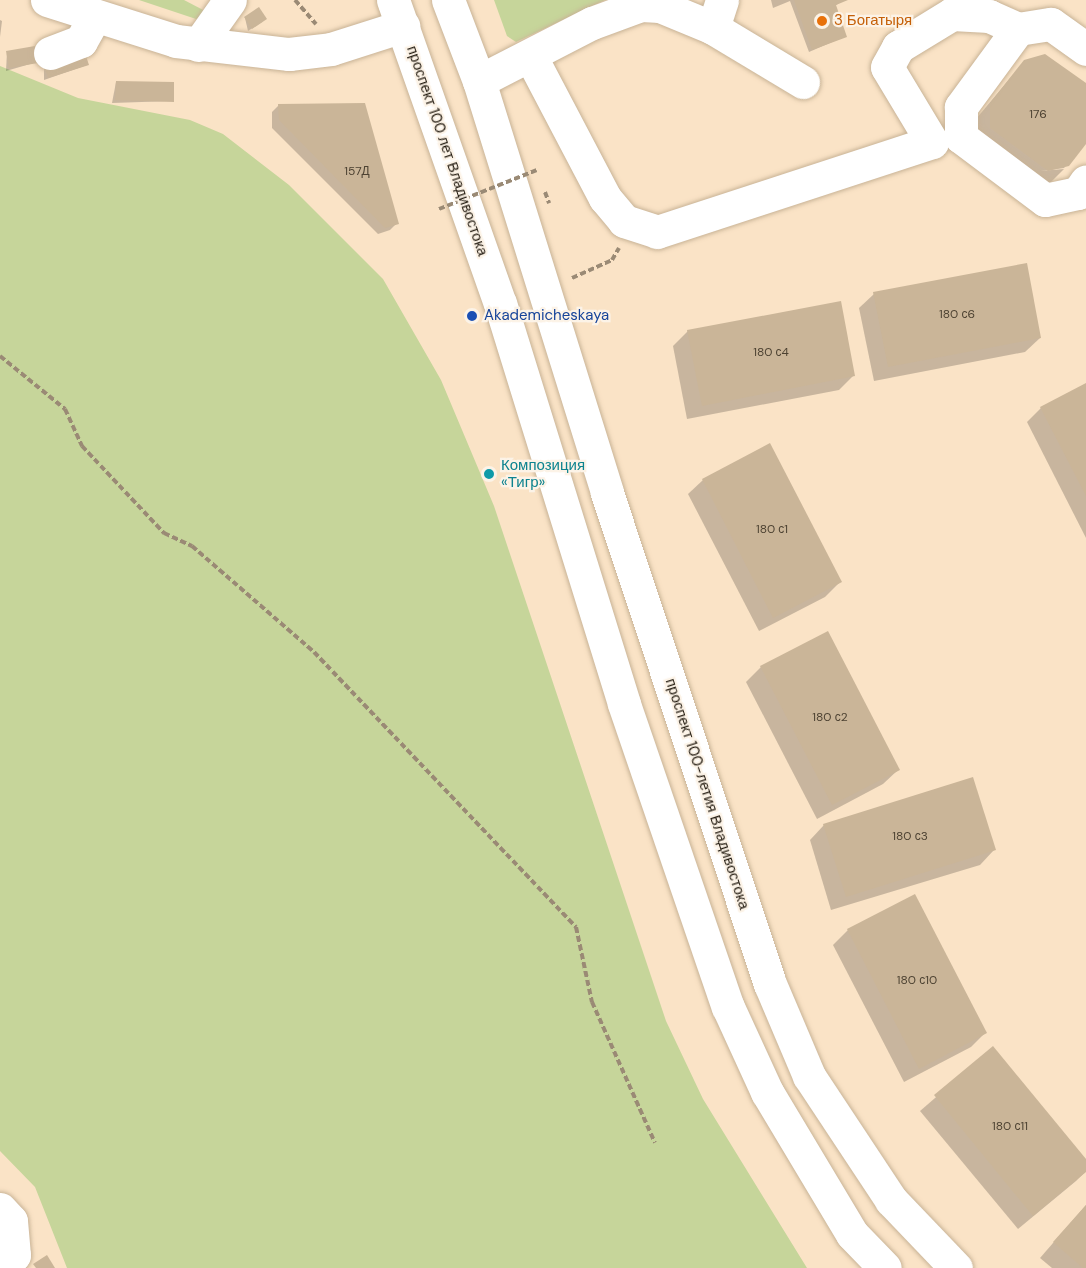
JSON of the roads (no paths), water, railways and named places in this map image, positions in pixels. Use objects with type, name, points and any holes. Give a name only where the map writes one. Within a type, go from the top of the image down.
[{"type":"main road","points":[[47,0],[198,45],[289,54],[331,49],[398,13]]},
{"type":"main road","points":[[448,0],[479,81],[532,59],[592,23],[641,5],[717,14],[803,82]]},
{"type":"main road","points":[[198,45],[219,4]]},
{"type":"main road","name":"проспект 100 лет Владивостока","points":[[398,13],[500,303],[624,704],[728,1007],[767,1092],[852,1234],[885,1268]]},
{"type":"main road","points":[[532,59],[605,198],[624,221],[657,232],[932,142],[887,68],[898,47],[952,14],[989,16],[1018,29],[1052,24],[1086,49]]},
{"type":"main road","points":[[50,53],[81,41],[95,16]]},
{"type":"main road","points":[[1018,29],[961,107],[962,137],[1045,200],[1078,193],[1086,181]]},
{"type":"main road","name":"проспект 100-летия Владивостока","points":[[479,81],[557,278],[611,505],[770,984],[809,1076],[891,1200],[956,1268]]},
{"type":"main road","points":[[0,1209],[11,1221],[14,1255],[0,1266]]},
{"type":"place","name":"3 Богатыря","points":[[822,21]]},
{"type":"place","name":"Akademicheskaya","points":[[472,316]]},
{"type":"place","name":"Композиция «Тигр»","points":[[489,474]]}]
